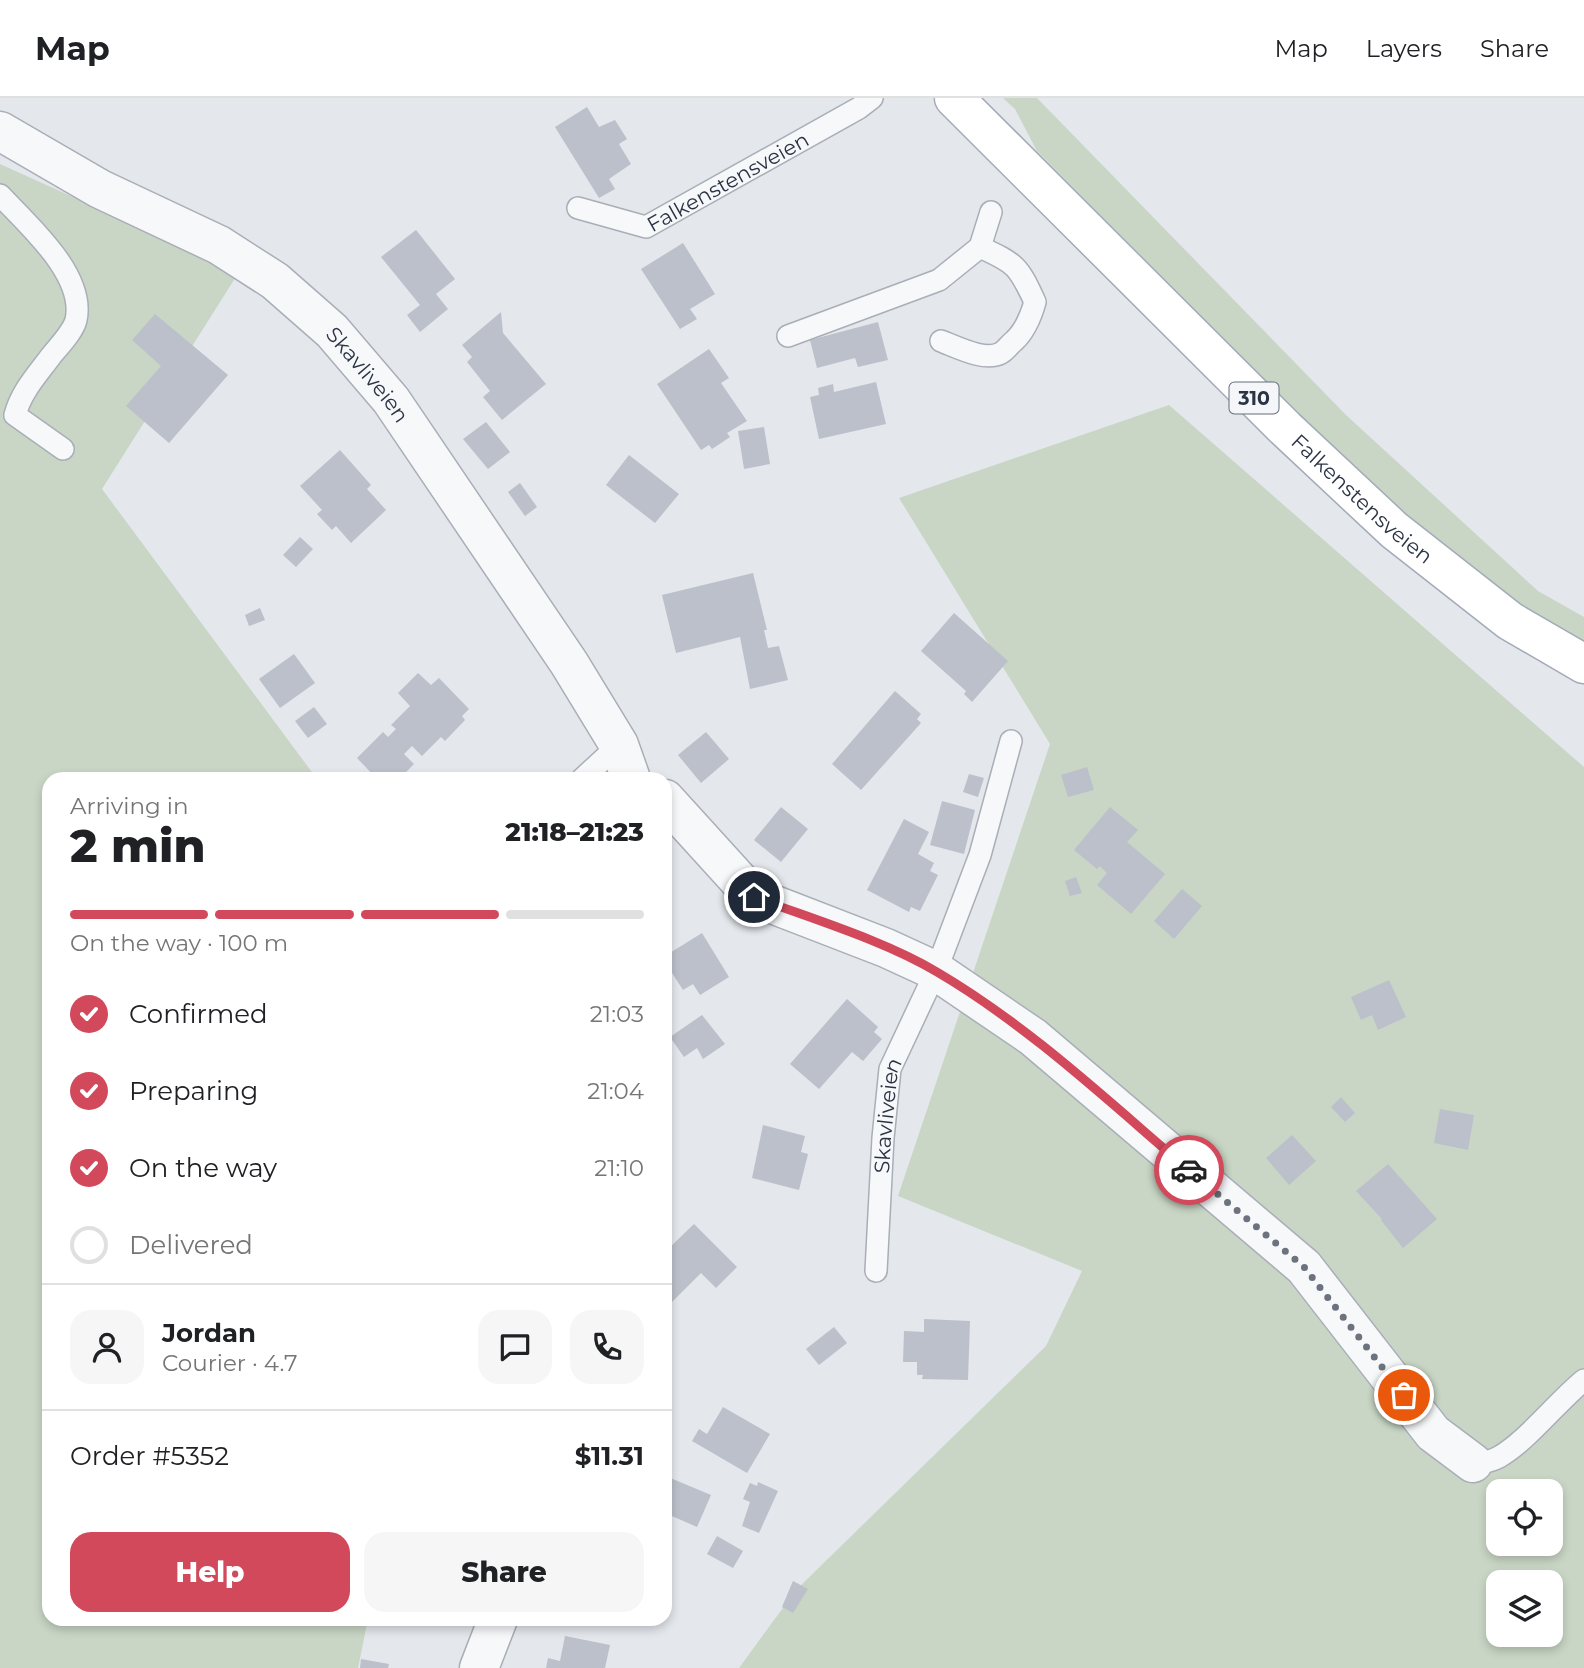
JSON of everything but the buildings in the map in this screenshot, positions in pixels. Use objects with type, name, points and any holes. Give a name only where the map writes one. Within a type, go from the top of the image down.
[{"type":"main road","name":"Falkenstensveien","points":[[954,98],[1285,428],[1394,530],[1510,621],[1584,664]]},
{"type":"street","name":"Skavliveien","points":[[0,131],[100,189],[219,245],[275,281],[332,331],[391,400],[569,663],[625,762]]},
{"type":"street","points":[[672,807],[754,897],[886,948],[936,971],[1033,1037],[1304,1267],[1433,1433],[1472,1463]]},
{"type":"street","points":[[479,1668],[495,1626]]},
{"type":"lane","name":"Falkenstensveien","points":[[578,208],[646,227],[859,108],[872,98]]},
{"type":"lane","points":[[0,195],[51,251],[72,284],[78,304],[75,324],[19,399],[15,415],[62,449]]},
{"type":"lane","points":[[788,336],[939,280],[980,247],[991,212]]},
{"type":"lane","points":[[942,341],[970,352],[1000,354],[1019,336],[1031,315],[1035,302],[1020,270],[1007,260],[980,247]]},
{"type":"lane","name":"Skavliveien","points":[[876,1271],[883,1138],[890,1069],[936,971],[981,855],[1011,741]]},
{"type":"lane","name":"Skavliveien","points":[[600,772],[625,762]]},
{"type":"lane","points":[[1472,1463],[1497,1459],[1584,1380]]},
{"type":"green space","points":[[1003,98],[1037,98],[1346,415],[1538,591],[1584,617],[1584,647],[1488,583],[1446,550],[1364,477],[1233,350],[1037,151],[1015,109]]},
{"type":"green space","points":[[0,164],[239,272],[102,489],[312,772],[42,772],[42,1626],[367,1626],[358,1668],[0,1668]]},
{"type":"green space","points":[[1169,405],[1584,767],[1584,1668],[739,1668],[796,1590],[1046,1346],[1082,1271],[898,1196],[1050,744],[899,498]]},
{"type":"way so far","points":[[1189,1170],[1304,1267],[1404,1395]]},
{"type":"route","points":[[754,897],[886,948],[936,971],[1033,1037],[1189,1170]]}]
